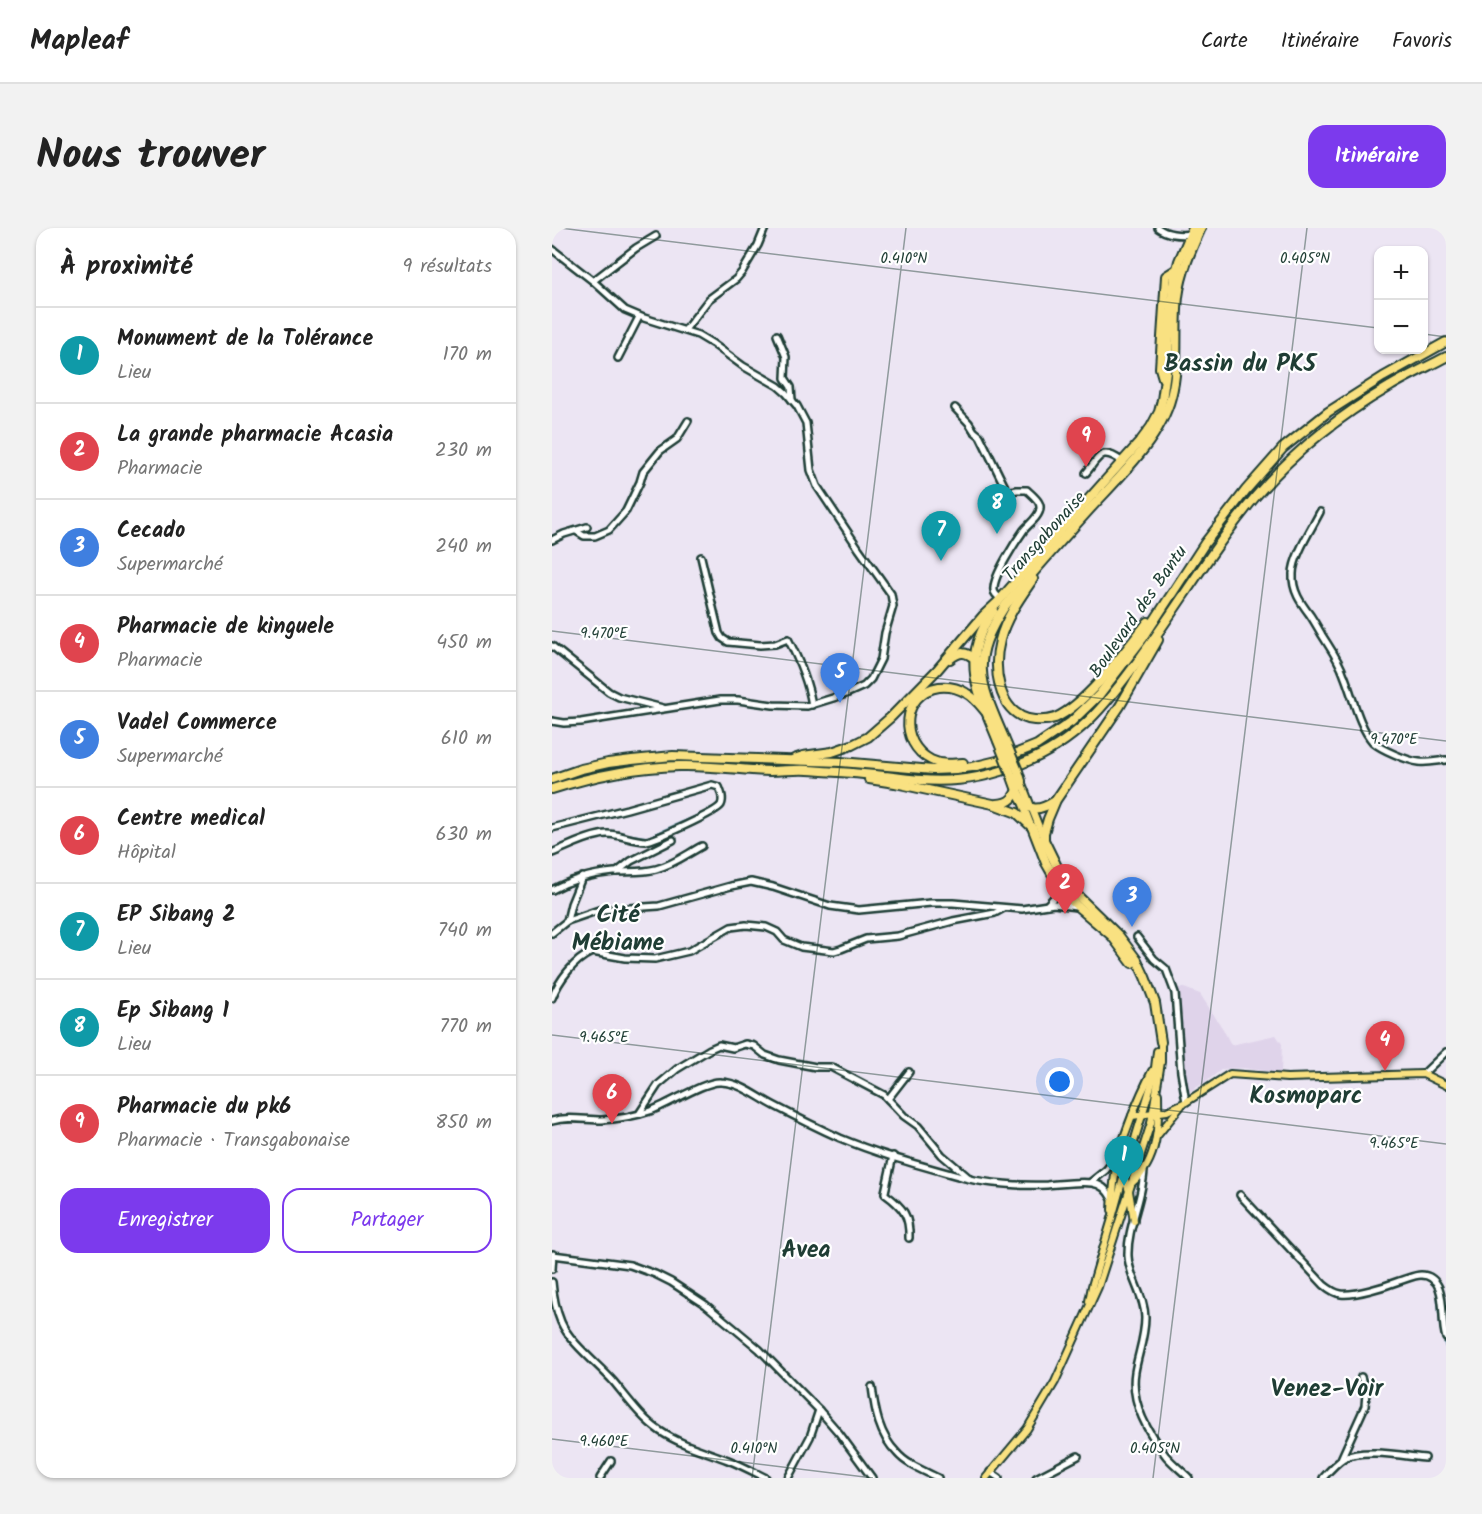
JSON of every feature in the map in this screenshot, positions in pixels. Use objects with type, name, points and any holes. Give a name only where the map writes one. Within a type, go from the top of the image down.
[{"type":"highway","name":"Transgabonaise","points":[[1001,739],[982,681],[981,663],[988,634],[1005,606],[1130,465],[1151,439],[1164,416],[1174,382],[1177,308],[1181,281],[1201,228]]},
{"type":"highway","name":"Transgabonaise","points":[[1001,739],[986,712],[976,684],[974,672],[978,639],[1000,600],[1123,462],[1151,427],[1159,412],[1165,383],[1171,300],[1177,269],[1192,231]]},
{"type":"highway","name":"Boulevard des Bantu","points":[[552,779],[596,766],[654,757],[841,762],[944,770],[997,761],[1029,749],[1047,739],[1083,711],[1099,695],[1143,638],[1212,534],[1283,448],[1328,412],[1383,377],[1446,342]]},
{"type":"highway","name":"Boulevard des Bantu","points":[[552,789],[608,774],[688,766],[958,780],[987,775],[1022,764],[1056,746],[1076,732],[1111,697],[1165,625],[1215,548],[1256,497],[1290,460],[1336,422],[1388,388],[1446,357]]},
{"type":"highway","points":[[1042,562],[1008,617],[997,654],[998,680],[1001,691],[1008,706],[1024,718],[1046,721],[1072,708],[1099,682],[1167,601]]},
{"type":"highway","points":[[791,761],[803,756],[852,746],[868,737],[937,670],[982,616],[1000,600]]},
{"type":"highway","points":[[1159,1042],[1155,1004],[1137,960],[1119,936],[1080,898],[1065,889],[1063,879],[1044,840],[1044,833],[1056,800],[1119,706],[1157,643],[1165,625]]},
{"type":"highway","points":[[937,670],[960,653],[970,654],[979,665],[982,687],[986,695]]},
{"type":"highway","points":[[986,712],[964,691],[951,687],[936,688],[922,695],[912,707],[907,720],[909,734],[919,751],[937,762],[955,764],[997,761]]},
{"type":"highway","points":[[1001,739],[1014,772],[1022,802],[1037,809],[1056,800]]},
{"type":"highway","points":[[814,771],[895,783],[993,804],[1017,813],[1032,827],[1046,862],[1078,907],[1112,936],[1132,962],[1151,1005],[1159,1042]]},
{"type":"highway","points":[[993,804],[1009,802],[1017,790],[1021,781],[1014,772]]},
{"type":"main road","points":[[1021,781],[1044,840]]},
{"type":"main road","points":[[1022,802],[1032,827]]},
{"type":"main road","points":[[1087,1310],[1157,1063],[1159,1042]]},
{"type":"main road","points":[[1129,1186],[1151,1157],[1156,1138],[1158,1076],[1161,1062],[1159,1042]]},
{"type":"main road","points":[[1111,1222],[1119,1154],[1132,1116],[1157,1063]]},
{"type":"main road","points":[[1132,1116],[1156,1113],[1185,1103],[1230,1074],[1287,1078],[1423,1074],[1446,1084]]},
{"type":"main road","points":[[1156,1138],[1185,1103]]},
{"type":"main road","points":[[988,1475],[1027,1430],[1055,1382],[1098,1287],[1129,1186],[1156,1113]]},
{"type":"main road","points":[[1117,1162],[1129,1186],[1134,1221]]},
{"type":"street","points":[[685,330],[709,299],[742,272],[756,250],[765,228]]},
{"type":"street","points":[[1158,228],[1161,231],[1183,235],[1192,231]]},
{"type":"street","points":[[593,281],[636,248],[656,236]]},
{"type":"street","points":[[552,249],[630,313],[698,335],[743,366],[778,386],[792,400],[806,423],[811,470],[815,481],[853,541],[889,590],[893,602],[881,659],[871,679],[854,691],[812,705],[726,700],[581,722],[552,721]]},
{"type":"street","points":[[618,358],[639,317]]},
{"type":"street","points":[[777,335],[786,357],[785,378],[791,387],[792,400]]},
{"type":"street","points":[[956,408],[980,436],[994,462],[1005,491],[1026,490],[1040,507],[1037,515],[1015,544],[996,581],[993,588],[1000,600]]},
{"type":"street","points":[[576,531],[584,536],[595,536],[609,530],[626,511],[643,472],[660,451],[677,439],[688,421]]},
{"type":"street","points":[[1086,473],[1104,453],[1112,454],[1123,462]]},
{"type":"street","points":[[1320,512],[1295,561],[1293,582],[1302,606],[1310,615],[1344,673],[1365,730],[1374,743],[1417,762],[1446,760]]},
{"type":"street","points":[[552,540],[587,527]]},
{"type":"street","points":[[700,557],[722,638],[728,642],[760,645],[775,644],[788,639],[800,662],[812,705]]},
{"type":"street","points":[[552,646],[614,695],[665,708]]},
{"type":"street","points":[[552,828],[712,785],[718,787],[722,797],[721,804],[711,813],[652,840],[636,840],[600,834],[552,853]]},
{"type":"street","points":[[617,872],[631,861],[673,840]]},
{"type":"street","points":[[552,890],[565,882],[582,877],[662,868],[702,846]]},
{"type":"street","points":[[567,921],[582,877]]},
{"type":"street","points":[[552,933],[567,921],[599,910],[659,906],[750,882],[773,887],[830,906],[854,910],[936,903],[1028,909],[1060,904],[1078,907]]},
{"type":"street","points":[[1047,905],[1065,889]]},
{"type":"street","points":[[552,998],[562,978],[588,953],[592,952],[625,958],[655,959],[689,951],[731,927],[746,925],[766,927],[777,932],[784,940],[801,947],[834,951],[866,939],[898,936],[953,921],[995,913],[1004,908]]},
{"type":"street","points":[[1137,937],[1154,959],[1166,969],[1175,993],[1185,1103]]},
{"type":"street","points":[[639,1114],[653,1092],[677,1069],[719,1045],[733,1048],[745,1044],[754,1046],[765,1055],[779,1060],[816,1067],[831,1067],[888,1099],[904,1116],[918,1126],[942,1155],[971,1179]]},
{"type":"street","points":[[1423,1074],[1446,1052]]},
{"type":"street","points":[[888,1099],[909,1072]]},
{"type":"street","points":[[552,1121],[621,1119],[664,1105],[707,1084],[719,1081],[740,1086],[832,1135],[856,1145],[971,1179],[1040,1185],[1091,1182],[1109,1192],[1112,1199]]},
{"type":"street","points":[[1091,1182],[1106,1170],[1119,1154]]},
{"type":"street","points":[[893,1156],[885,1194],[902,1207],[907,1219],[909,1238]]},
{"type":"street","points":[[1144,1169],[1129,1242],[1128,1259],[1145,1310],[1144,1334],[1135,1372],[1135,1394],[1138,1408],[1166,1456],[1190,1478]]},
{"type":"street","points":[[1240,1195],[1324,1285],[1336,1292],[1352,1293],[1415,1276],[1429,1276],[1439,1289],[1446,1338]]},
{"type":"street","points":[[552,1269],[552,1254],[630,1265],[671,1282],[706,1305],[759,1349],[819,1410],[872,1478]]},
{"type":"street","points":[[552,1282],[558,1312],[566,1330],[637,1411],[660,1431],[681,1442],[766,1478]]},
{"type":"street","points":[[1340,1461],[1365,1406],[1366,1393],[1361,1377]]},
{"type":"street","points":[[872,1387],[875,1413],[888,1443],[902,1458],[938,1478]]},
{"type":"street","points":[[788,1478],[810,1437],[819,1410]]},
{"type":"street","points":[[1323,1478],[1340,1461],[1363,1453],[1425,1458]]},
{"type":"street","points":[[1036,1478],[1078,1456]]},
{"type":"street","points":[[600,1478],[611,1461]]},
{"type":"street","points":[[988,1475],[999,1478]]},
{"type":"shaded area","points":[[1178,988],[1200,994],[1231,1045],[1276,1035],[1282,1044],[1281,1073],[1242,1068],[1222,1069],[1187,1093]]},
{"type":"waterway","points":[[597,833],[611,831],[647,837],[717,805]]},
{"type":"waterway","points":[[554,849],[572,841]]},
{"type":"waterway","points":[[1437,1296],[1440,1329],[1446,1349]]},
{"type":"place","name":"Pharmacie du pk6","points":[[1086,467]]},
{"type":"place","name":"Ep Sibang 1","points":[[997,534]]},
{"type":"place","name":"EP Sibang 2","points":[[941,561]]},
{"type":"place","name":"Vadel Commerce","points":[[840,703]]},
{"type":"place","name":"La grande pharmacie Acasia","points":[[1065,914]]},
{"type":"place","name":"Cecado","points":[[1132,927]]},
{"type":"place","name":"Pharmacie de kinguele","points":[[1385,1071]]},
{"type":"place","name":"Centre medical","points":[[612,1124]]},
{"type":"place","name":"Monument de la Tolérance","points":[[1124,1186]]},
{"type":"district","name":"Bassin du PK5","points":[[1240,364]]},
{"type":"district","name":"Cité Mébiame","points":[[618,929]]},
{"type":"district","name":"Kosmoparc","points":[[1306,1096]]},
{"type":"district","name":"Avea","points":[[806,1250]]},
{"type":"district","name":"Venez-Voir","points":[[1327,1389]]}]
